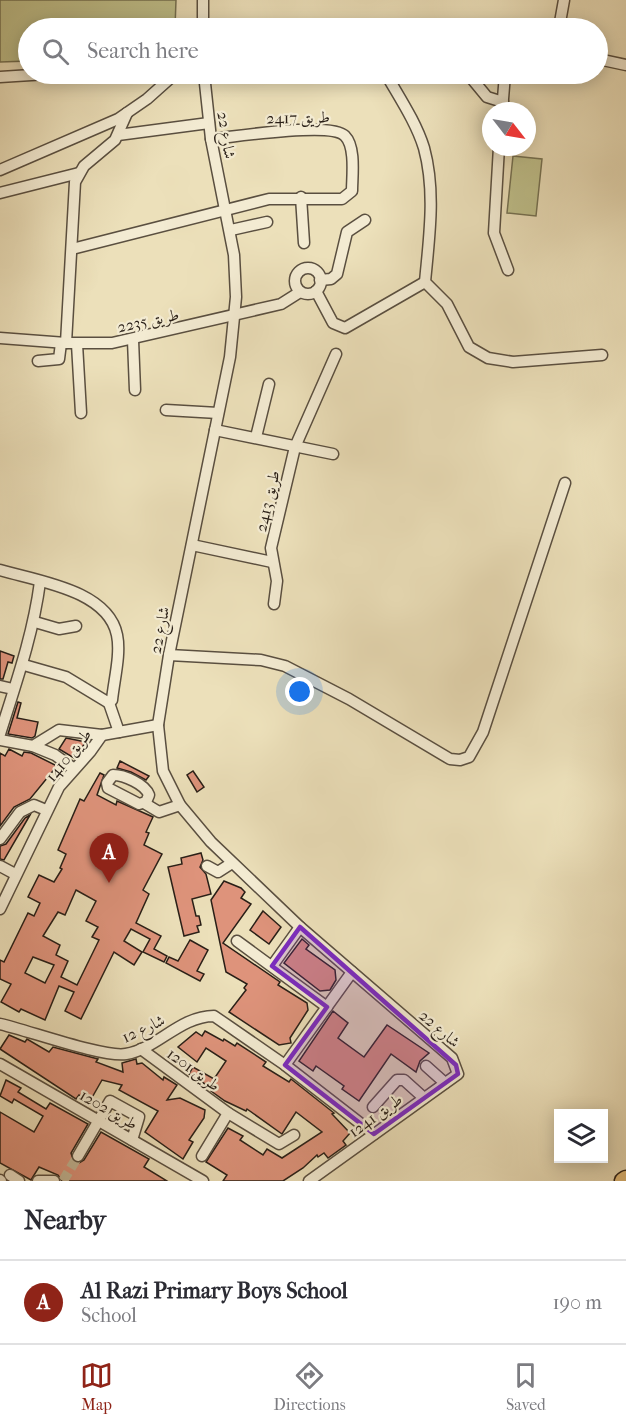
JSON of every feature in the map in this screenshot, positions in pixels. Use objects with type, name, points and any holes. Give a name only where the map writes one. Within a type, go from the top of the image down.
[{"type":"street","points":[[203,0],[203,18]]},
{"type":"street","points":[[561,18],[564,0]]},
{"type":"street","points":[[608,61],[626,65]]},
{"type":"street","points":[[0,77],[18,76]]},
{"type":"street","points":[[0,171],[127,113],[163,84]]},
{"type":"street","name":"شارع 22","points":[[205,84],[211,139],[231,230],[236,276],[235,316],[230,357],[169,655],[158,725],[163,771],[180,805],[232,863],[300,927],[452,1058],[458,1074]]},
{"type":"street","points":[[392,84],[413,122],[430,173],[430,218],[425,282],[447,304],[469,347],[488,358],[513,362],[602,355]]},
{"type":"street","points":[[476,84],[487,97],[495,102]]},
{"type":"street","points":[[502,102],[504,84]]},
{"type":"street","points":[[81,413],[68,343],[75,182],[79,173],[117,135],[127,113]]},
{"type":"street","points":[[117,135],[209,123]]},
{"type":"street","name":"طريق 2417","points":[[211,139],[291,130],[342,133],[350,147],[351,194],[342,199],[301,197],[269,199],[225,209]]},
{"type":"street","points":[[498,156],[494,233],[508,270]]},
{"type":"street","points":[[0,193],[79,173]]},
{"type":"street","points":[[301,197],[304,243]]},
{"type":"street","points":[[72,249],[225,209]]},
{"type":"street","points":[[320,280],[336,276],[347,232],[365,220]]},
{"type":"street","points":[[231,230],[267,222]]},
{"type":"street","points":[[304,269],[316,270],[320,280],[316,291],[308,295],[300,292],[296,281],[304,269]]},
{"type":"street","points":[[316,291],[333,323],[345,328],[425,282]]},
{"type":"street","name":"طريق 2235","points":[[0,338],[68,343],[133,340],[288,302],[300,292]]},
{"type":"street","points":[[133,340],[135,390]]},
{"type":"street","points":[[38,361],[60,359],[68,343]]},
{"type":"street","name":"طريق 2413","points":[[274,604],[277,581],[271,548],[295,447],[336,354]]},
{"type":"street","points":[[256,437],[268,384]]},
{"type":"street","points":[[166,410],[218,413]]},
{"type":"street","points":[[215,430],[333,454]]},
{"type":"street","points":[[169,655],[261,660],[285,666],[350,699],[450,759],[460,760],[469,757],[483,732],[565,483]]},
{"type":"street","points":[[192,545],[272,562]]},
{"type":"street","points":[[0,570],[87,597],[95,602],[112,623],[117,634],[118,646],[112,700],[109,703]]},
{"type":"street","points":[[0,734],[24,664],[40,582]]},
{"type":"street","points":[[34,622],[59,628],[76,626]]},
{"type":"street","points":[[24,664],[66,677],[109,703],[119,732]]},
{"type":"street","points":[[0,686],[14,689]]},
{"type":"street","name":"طريق 1410","points":[[0,909],[46,810],[74,768],[90,752],[102,735],[158,725]]},
{"type":"street","points":[[33,747],[59,730],[102,735]]},
{"type":"street","points":[[0,740],[33,747],[55,755],[74,768]]},
{"type":"street","points":[[144,803],[159,812],[180,805]]},
{"type":"street","points":[[0,839],[27,807],[38,805],[46,810]]},
{"type":"street","points":[[207,866],[218,872],[232,863]]},
{"type":"street","points":[[0,866],[15,874]]},
{"type":"street","points":[[272,966],[300,927]]},
{"type":"street","points":[[237,941],[327,1007]]},
{"type":"street","points":[[285,1065],[352,972]]},
{"type":"street","name":"شارع 12","points":[[1,1026],[115,1054],[141,1049],[192,1021],[214,1016],[285,1065],[374,1134]]},
{"type":"street","name":"طريق 1201","points":[[141,1049],[228,1113],[279,1144],[294,1135]]},
{"type":"street","name":"طريق 1202","points":[[0,1064],[203,1181]]},
{"type":"street","points":[[426,1066],[445,1083]]},
{"type":"street","name":"طريق 1241","points":[[309,1181],[458,1074]]},
{"type":"street","points":[[373,1107],[394,1082],[401,1079],[424,1098]]},
{"type":"street","points":[[78,1156],[108,1102],[114,1101],[140,1119],[132,1140]]},
{"type":"street","name":"طريق 1201","points":[[202,1156],[228,1113]]},
{"type":"street","points":[[326,1181],[329,1166]]},
{"type":"street","points":[[38,1181],[54,1181]]},
{"type":"highlighted area","points":[[300,927],[456,1065],[458,1074],[374,1134],[285,1065],[327,1007],[272,966]]},
{"type":"green space","points":[[0,0],[176,0],[175,18],[18,18],[18,61],[0,62]]},
{"type":"green space","points":[[513,156],[542,159],[536,216],[507,213]]},
{"type":"building","points":[[0,651],[14,656],[12,663],[8,662],[3,679],[0,679]]},
{"type":"building","points":[[18,702],[21,703],[17,718],[38,722],[35,736],[32,738],[8,734]]},
{"type":"building","points":[[66,738],[86,742],[74,758],[59,749]]},
{"type":"building","points":[[9,749],[22,756],[24,752],[31,753],[57,766],[30,799],[14,807],[0,826],[0,753],[5,756]]},
{"type":"building","points":[[120,761],[149,776],[146,780],[117,768]]},
{"type":"building","points":[[193,771],[204,787],[197,792],[187,775]]},
{"type":"building","points":[[100,773],[104,775],[97,795],[116,805],[117,801],[153,817],[146,832],[149,833],[144,845],[162,854],[143,890],[149,894],[136,923],[161,936],[154,949],[167,956],[164,962],[143,952],[150,939],[131,929],[124,941],[142,952],[134,965],[114,952],[81,1019],[65,1011],[74,992],[59,986],[45,1020],[21,1009],[19,1012],[1,1002],[11,984],[0,979],[0,960],[4,962],[28,913],[34,916],[40,903],[28,897],[39,875],[54,882],[62,869],[60,868],[66,854],[58,850],[80,799],[84,801]],"holes":[[[76,890],[96,901],[86,921],[98,927],[92,937],[99,940],[77,985],[61,977],[68,961],[56,955],[60,945],[43,936],[58,912],[65,915]],[[33,957],[54,965],[45,983],[25,973]]]},
{"type":"building","points":[[30,815],[4,860],[0,859],[0,846],[6,844],[25,818]]},
{"type":"building","points":[[201,853],[203,860],[200,867],[206,874],[211,894],[192,899],[201,925],[197,926],[199,932],[184,936],[168,867],[182,864],[181,858]]},
{"type":"building","points":[[224,881],[241,888],[245,892],[241,898],[251,904],[223,943],[280,982],[278,985],[307,1003],[308,1010],[290,1038],[291,1043],[279,1045],[229,1012],[246,990],[244,988],[247,984],[226,972],[211,900]]},
{"type":"building","points":[[263,911],[281,927],[269,944],[250,930]]},
{"type":"building","points":[[302,939],[309,945],[306,949],[335,970],[336,980],[330,990],[320,991],[284,963]]},
{"type":"building","points":[[190,940],[208,950],[197,971],[204,974],[200,981],[166,963],[169,957],[178,961]]},
{"type":"building","points":[[333,1011],[348,1023],[338,1038],[364,1057],[387,1025],[429,1053],[420,1061],[416,1072],[391,1054],[359,1101],[342,1089],[344,1086],[316,1066],[313,1071],[299,1061]]},
{"type":"building","points":[[205,1031],[235,1046],[237,1043],[266,1062],[263,1066],[289,1082],[291,1079],[334,1113],[332,1114],[350,1133],[343,1141],[346,1145],[328,1158],[324,1153],[318,1157],[317,1155],[303,1168],[283,1181],[223,1181],[227,1175],[206,1162],[228,1128],[243,1136],[240,1140],[263,1155],[267,1149],[282,1158],[322,1132],[296,1112],[282,1134],[247,1109],[246,1111],[225,1101],[211,1091],[213,1089],[189,1074],[193,1067],[214,1079],[226,1061],[206,1048],[197,1062],[178,1047],[196,1032],[202,1036]]},
{"type":"building","points":[[9,1035],[25,1042],[27,1039],[49,1052],[53,1047],[98,1059],[96,1062],[123,1072],[122,1063],[136,1059],[137,1064],[142,1063],[163,1080],[164,1077],[177,1085],[167,1100],[180,1098],[205,1110],[204,1118],[189,1140],[193,1142],[183,1159],[145,1132],[158,1111],[119,1090],[122,1085],[102,1080],[90,1101],[79,1095],[76,1099],[0,1049]]},
{"type":"building","points":[[6,1080],[21,1088],[18,1092],[46,1109],[50,1103],[88,1124],[71,1153],[74,1162],[79,1163],[84,1160],[101,1132],[149,1159],[144,1167],[167,1181],[62,1181],[58,1175],[39,1167],[31,1180],[0,1163],[0,1112],[34,1132],[43,1116],[14,1099],[12,1103],[0,1096]]},
{"type":"tunnel","points":[[63,1181],[78,1156]]},
{"type":"place","name":"Al Razi Primary Boys School","points":[[109,883]]}]
